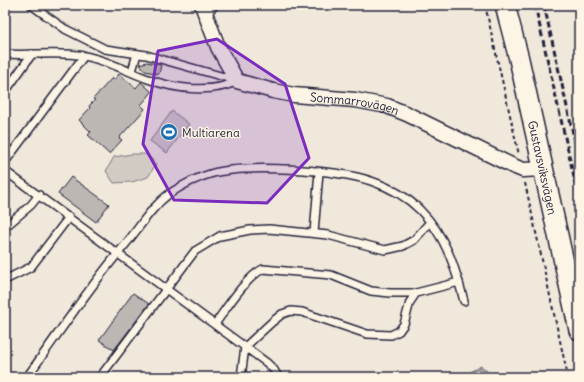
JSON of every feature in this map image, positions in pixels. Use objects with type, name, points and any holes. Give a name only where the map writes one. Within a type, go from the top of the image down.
[{"type":"street","name":"Gustavsviksvägen","points":[[505,5],[544,169],[579,330]]},
{"type":"street","points":[[208,8],[218,47],[237,80]]},
{"type":"street","name":"Sommarrovägen","points":[[237,80],[273,91],[294,95],[355,100],[388,106],[522,169],[544,169]]},
{"type":"lane","points":[[31,5],[65,29],[105,49],[137,54],[237,80]]},
{"type":"lane","points":[[5,54],[58,52],[84,56],[132,71],[146,79],[162,84],[188,87],[209,89],[227,86],[237,80]]},
{"type":"lane","points":[[5,92],[32,54]]},
{"type":"lane","points":[[132,71],[137,54]]},
{"type":"lane","points":[[5,162],[84,56]]},
{"type":"lane","points":[[27,377],[118,252],[153,209],[169,194],[182,186],[209,174],[229,170],[254,169],[319,172],[354,176],[372,181],[405,198],[430,222],[440,235],[449,251],[464,301]]},
{"type":"lane","points":[[5,170],[215,324],[274,370],[278,377]]},
{"type":"lane","points":[[314,233],[319,172]]},
{"type":"lane","points":[[5,227],[31,205],[39,195]]},
{"type":"lane","points":[[5,280],[31,267],[69,217]]},
{"type":"lane","points":[[100,377],[195,251],[220,236],[250,230],[269,229],[314,233],[349,240],[385,250],[403,246],[414,240],[430,222]]},
{"type":"lane","points":[[215,324],[248,282],[258,272],[263,270],[331,275],[371,291],[416,293],[459,282]]},
{"type":"lane","points":[[241,377],[245,347],[282,314],[291,311],[302,312],[367,334],[391,335],[398,331],[404,324],[410,302],[416,293]]},
{"type":"path","points":[[485,5],[568,377]]},
{"type":"path","points":[[510,117],[515,116]]},
{"type":"highlighted area","points":[[217,39],[285,84],[309,158],[267,203],[174,200],[143,144],[158,51]]},
{"type":"shaded area","name":"Multiarena","points":[[172,111],[189,124],[167,153],[150,141]]},
{"type":"shaded area","points":[[132,154],[147,154],[156,164],[148,177],[132,182],[114,183],[106,171],[114,157]]},
{"type":"shaded area","points":[[481,366],[494,377],[460,377]]},
{"type":"building","points":[[147,62],[161,65],[159,74],[145,71],[140,64]]},
{"type":"building","points":[[119,74],[136,88],[141,82],[152,92],[141,105],[145,109],[119,138],[122,140],[109,154],[88,135],[91,132],[79,120],[90,108],[89,106],[95,100],[93,99],[112,78],[114,80]]},
{"type":"building","points":[[71,177],[109,204],[96,222],[58,194]]},
{"type":"building","points":[[133,293],[149,304],[114,350],[99,340]]},
{"type":"railway","points":[[535,5],[579,199]]},
{"type":"railway","points":[[544,5],[579,160]]},
{"type":"place","name":"Multiarena","points":[[169,132]]}]
